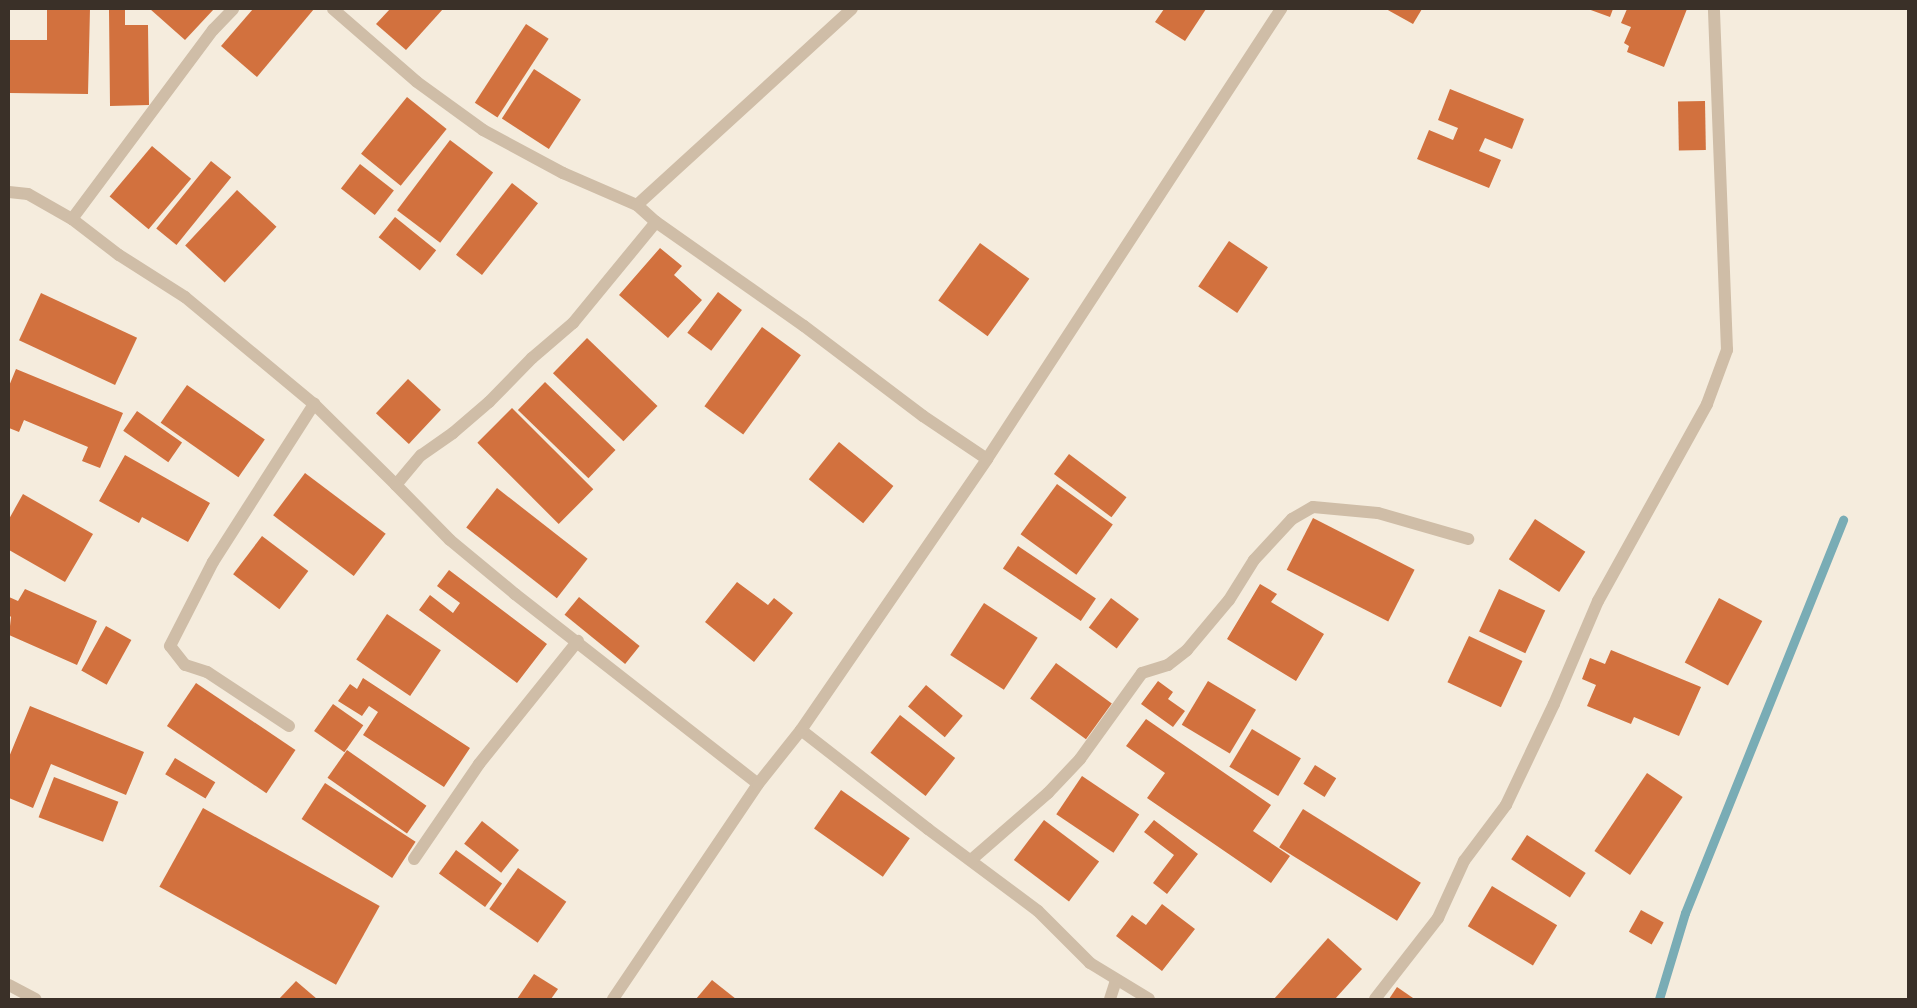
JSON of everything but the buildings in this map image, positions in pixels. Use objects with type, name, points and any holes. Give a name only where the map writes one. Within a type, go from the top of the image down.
[{"type":"street","points":[[72,219],[213,30],[233,9]]},
{"type":"street","points":[[333,9],[417,82],[484,130],[563,173],[637,205],[656,222],[804,326],[923,416],[987,458]]},
{"type":"street","points":[[637,205],[852,9]]},
{"type":"street","points":[[613,999],[758,784],[801,730],[987,458],[1281,9]]},
{"type":"street","points":[[1375,999],[1438,918],[1464,861],[1506,805],[1554,704],[1598,601],[1707,404],[1727,350],[1714,9]]},
{"type":"street","points":[[9,192],[28,194],[72,219],[118,255],[185,297],[314,404],[450,540],[515,594],[578,641],[758,784]]},
{"type":"street","points":[[396,485],[421,455],[489,402],[532,358],[574,323],[656,222]]},
{"type":"street","points":[[289,726],[207,672],[185,665],[170,646],[213,562],[314,404]]},
{"type":"street","points":[[971,860],[1048,792],[1080,759],[1142,673],[1168,665],[1187,650],[1228,600],[1254,560],[1292,519],[1314,507],[1378,513],[1468,539]]},
{"type":"street","points":[[414,859],[480,764],[578,641]]},
{"type":"street","points":[[801,730],[1038,911],[1090,963],[1149,999]]},
{"type":"street","points":[[1110,999],[1116,980]]},
{"type":"street","points":[[9,985],[35,999]]},
{"type":"waterway","points":[[1659,999],[1685,913],[1843,520]]}]
